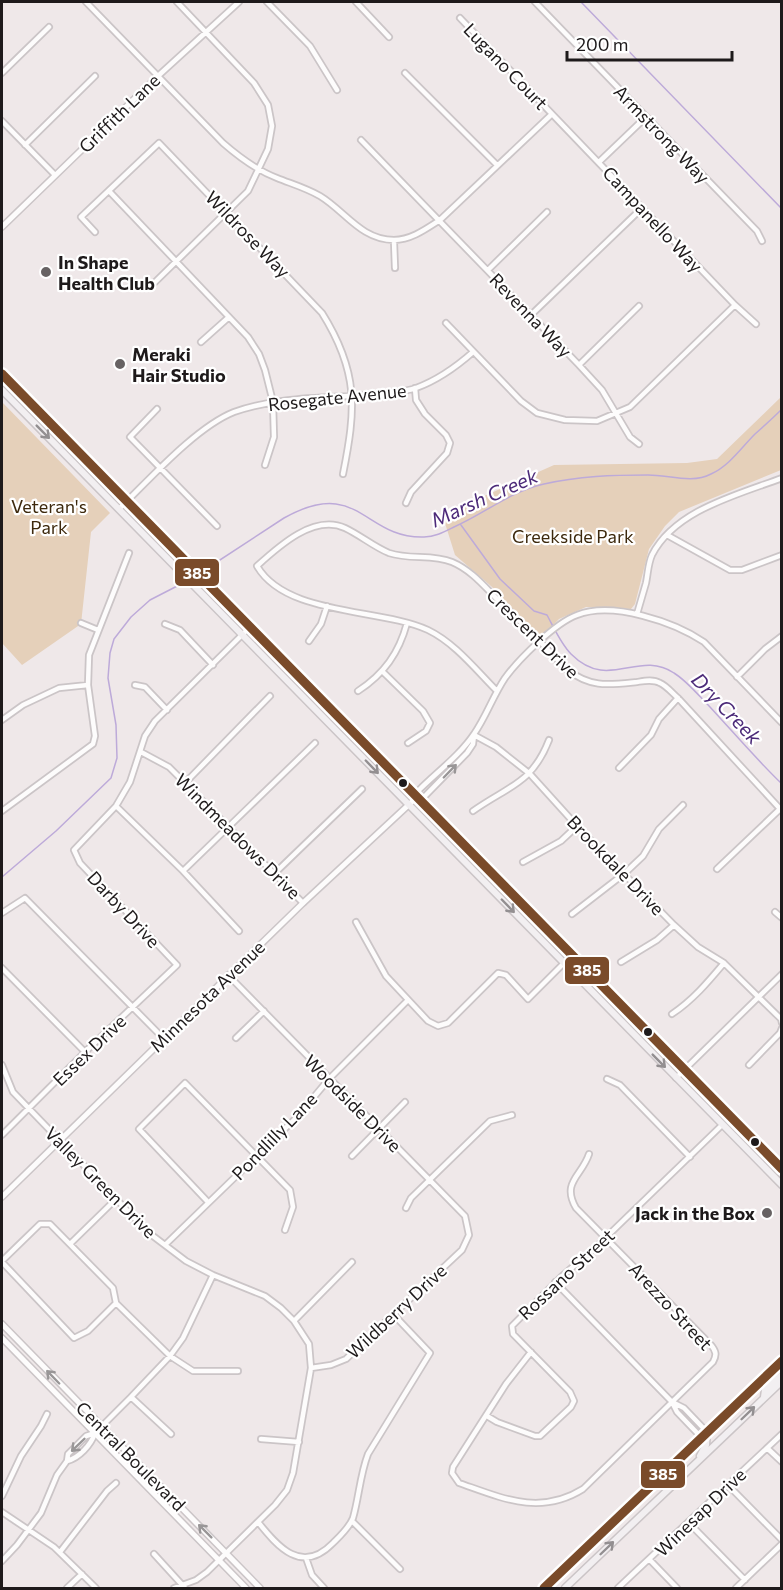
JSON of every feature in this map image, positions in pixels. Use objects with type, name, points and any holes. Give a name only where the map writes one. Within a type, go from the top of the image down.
[{"type":"main road","points":[[2,374],[782,1170]]},
{"type":"main road","points":[[2,390],[782,1185]]},
{"type":"main road","points":[[544,1588],[782,1361]]},
{"type":"main road","points":[[764,1398],[765,1390],[782,1375]]},
{"type":"main road","points":[[565,1588],[782,1381]]},
{"type":"main road","points":[[693,1466],[705,1445],[704,1435]]},
{"type":"street","points":[[86,2],[223,143],[259,170],[323,197],[351,223],[371,236],[394,241],[418,234],[440,220],[552,114]]},
{"type":"street","points":[[150,287],[248,191],[268,148],[272,126],[268,105],[254,83],[177,2]]},
{"type":"street","name":"Griffith Lane","points":[[2,227],[158,76],[239,2]]},
{"type":"street","points":[[267,2],[310,45],[337,90]]},
{"type":"street","points":[[356,2],[389,37]]},
{"type":"street","name":"Armstrong Way","points":[[535,2],[757,231],[762,241]]},
{"type":"street","name":"Lugano Court","points":[[460,18],[552,114]]},
{"type":"street","points":[[2,73],[49,27]]},
{"type":"street","points":[[405,73],[497,165]]},
{"type":"street","points":[[26,146],[95,76]]},
{"type":"street","name":"Campanello Way","points":[[552,114],[735,305],[756,324]]},
{"type":"street","points":[[599,162],[646,117]]},
{"type":"street","points":[[2,121],[55,176]]},
{"type":"street","name":"Revenna Way","points":[[361,140],[579,364],[602,390],[630,437],[639,444]]},
{"type":"street","name":"Wildrose Way","points":[[109,191],[159,143],[322,313],[341,347],[348,368],[353,396],[350,437],[343,474]]},
{"type":"street","points":[[95,232],[81,217],[109,191],[248,337],[259,354],[273,402],[274,437],[265,465]]},
{"type":"street","points":[[531,315],[642,208]]},
{"type":"street","points":[[488,270],[547,213]]},
{"type":"street","points":[[394,241],[395,268]]},
{"type":"street","points":[[446,323],[521,401],[537,413],[580,422],[597,422],[630,406],[735,305]]},
{"type":"street","points":[[579,364],[639,306]]},
{"type":"street","points":[[201,342],[229,317]]},
{"type":"street","name":"Rosegate Avenue","points":[[119,508],[206,428],[233,413],[273,402],[386,393],[415,388],[451,371],[473,352]]},
{"type":"street","points":[[406,503],[411,492],[447,453],[450,443],[446,435],[425,414],[416,400],[415,388]]},
{"type":"street","points":[[158,410],[130,437],[218,526]]},
{"type":"street","points":[[637,614],[650,561],[659,544],[675,526],[688,516],[782,478]]},
{"type":"street","name":"Crescent Drive","points":[[327,606],[286,594],[273,586],[257,566],[276,549],[308,529],[328,524],[344,527],[388,552],[405,557],[439,558],[465,569],[566,669],[577,677],[590,683],[607,685],[649,681],[660,683],[678,698],[781,810]]},
{"type":"street","points":[[667,535],[730,570],[742,570],[782,555]]},
{"type":"street","points":[[2,811],[93,744],[95,736],[88,685],[89,655],[129,552]]},
{"type":"street","points":[[309,641],[321,624],[327,606],[407,623],[430,631],[455,649],[497,691]]},
{"type":"street","points":[[416,798],[420,789],[474,735],[497,691],[518,663],[561,623],[578,614],[613,611],[637,614],[691,634],[704,642],[782,723]]},
{"type":"street","points":[[81,623],[98,630]]},
{"type":"street","points":[[358,691],[382,671],[398,651],[407,623]]},
{"type":"street","points":[[165,624],[180,630],[213,665]]},
{"type":"street","points":[[239,931],[183,871],[116,806],[130,782],[145,736],[155,721],[250,627]]},
{"type":"street","points":[[737,677],[765,649],[782,636]]},
{"type":"street","points":[[382,671],[423,711],[430,723],[426,731],[408,743]]},
{"type":"street","points":[[2,720],[23,705],[59,688],[88,685]]},
{"type":"street","points":[[135,685],[145,687],[167,710]]},
{"type":"street","points":[[185,783],[270,696]]},
{"type":"street","points":[[619,768],[651,735],[659,718],[678,698]]},
{"type":"street","points":[[416,798],[425,796],[467,753],[473,744],[474,735]]},
{"type":"street","name":"Brookdale Drive","points":[[474,735],[496,747],[530,774],[577,826],[674,925],[698,947],[724,963],[759,996],[781,1019],[782,1023]]},
{"type":"street","points":[[473,811],[530,774],[543,755],[549,740]]},
{"type":"street","points":[[183,871],[315,743]]},
{"type":"street","name":"Windmeadows Drive","points":[[141,752],[168,767],[303,903]]},
{"type":"street","points":[[274,873],[362,789]]},
{"type":"street","name":"Minnesota Avenue","points":[[2,1197],[228,975],[416,798]]},
{"type":"street","points":[[572,914],[643,856],[659,828],[683,805]]},
{"type":"street","name":"Darby Drive","points":[[116,806],[74,850],[80,863],[177,965]]},
{"type":"street","points":[[717,869],[781,810]]},
{"type":"street","points":[[524,862],[561,841],[577,826]]},
{"type":"street","points":[[2,913],[25,898],[132,1009],[164,1038]]},
{"type":"street","points":[[775,912],[782,918]]},
{"type":"street","points":[[356,922],[381,969],[433,1025],[443,1026],[481,992],[498,973],[506,975],[528,999],[564,963]]},
{"type":"street","points":[[621,962],[657,940],[674,925]]},
{"type":"street","points":[[672,1014],[684,1006],[724,963]]},
{"type":"street","name":"Essex Drive","points":[[2,1135],[177,965]]},
{"type":"street","points":[[2,968],[85,1052]]},
{"type":"street","points":[[676,1078],[782,974]]},
{"type":"street","name":"Woodside Drive","points":[[228,975],[465,1216],[469,1235]]},
{"type":"street","name":"Pondlilly Lane","points":[[165,1245],[297,1117],[328,1078],[408,1000]]},
{"type":"street","points":[[237,1038],[264,1011]]},
{"type":"street","points":[[749,1065],[780,1033],[782,1028]]},
{"type":"street","name":"Valley Green Drive","points":[[2,1065],[13,1092],[28,1110],[149,1233],[186,1261],[213,1275],[265,1296],[294,1321],[309,1344],[311,1368],[293,1473],[287,1490],[275,1505],[201,1577],[184,1587],[174,1588]]},
{"type":"street","points":[[607,1079],[620,1085],[690,1157]]},
{"type":"street","points":[[208,1202],[139,1129],[184,1083],[290,1190],[293,1207],[285,1230]]},
{"type":"street","points":[[352,1156],[405,1102]]},
{"type":"street","points":[[406,1208],[411,1198],[489,1121],[512,1115]]},
{"type":"street","name":"Rossano Street","points":[[531,1352],[513,1334],[512,1326],[555,1282],[606,1237],[722,1125]]},
{"type":"street","points":[[589,1154],[573,1181],[571,1197],[576,1208],[606,1237]]},
{"type":"street","points":[[70,1244],[115,1200]]},
{"type":"street","points":[[116,1303],[88,1331],[74,1338],[2,1262],[40,1224],[50,1224],[113,1288],[116,1303],[170,1356],[193,1371],[238,1371]]},
{"type":"street","name":"Wildberry Drive","points":[[311,1368],[331,1365],[346,1359],[462,1250],[469,1235]]},
{"type":"street","name":"Arezzo Street","points":[[606,1237],[716,1352],[713,1362],[672,1402]]},
{"type":"street","points":[[294,1321],[352,1262]]},
{"type":"street","points":[[2,1561],[29,1530],[40,1513],[57,1475],[67,1461],[74,1459],[92,1442],[95,1433],[170,1356],[183,1338],[213,1275]]},
{"type":"street","points":[[555,1282],[672,1402],[684,1408],[704,1435]]},
{"type":"street","points":[[258,1522],[283,1550],[306,1558],[325,1551],[352,1521],[368,1454],[430,1353],[393,1314]]},
{"type":"street","name":"Central Boulevard","points":[[2,1324],[260,1588]]},
{"type":"street","name":"Central Boulevard","points":[[2,1338],[246,1588]]},
{"type":"street","points":[[487,1416],[535,1436],[544,1434],[571,1407],[574,1401],[570,1392],[531,1352],[506,1384],[453,1467],[453,1476],[462,1484],[523,1504],[535,1504],[562,1500],[583,1490],[672,1402]]},
{"type":"street","points":[[131,1397],[171,1434]]},
{"type":"street","points":[[2,1496],[21,1456],[41,1426],[46,1414]]},
{"type":"street","name":"Winesap Drive","points":[[618,1588],[782,1434]]},
{"type":"street","points":[[261,1439],[299,1442]]},
{"type":"street","points":[[767,1448],[782,1462]]},
{"type":"street","points":[[60,1552],[107,1491],[116,1483]]},
{"type":"street","points":[[727,1484],[782,1542],[736,1588]]},
{"type":"street","points":[[2,1512],[60,1552],[96,1588]]},
{"type":"street","points":[[352,1521],[400,1569]]},
{"type":"street","points":[[688,1522],[745,1580]]},
{"type":"street","points":[[154,1554],[184,1587]]},
{"type":"street","points":[[306,1558],[312,1575],[324,1588]]},
{"type":"street","points":[[650,1560],[677,1588]]},
{"type":"street","points":[[67,1588],[82,1574]]},
{"type":"green space","name":"Creekside Park","points":[[781,397],[781,470],[679,512],[665,526],[649,549],[635,604],[631,609],[586,607],[559,619],[540,639],[492,587],[455,555],[444,514],[554,465],[687,463],[717,459]]},
{"type":"green space","name":"Veteran's Park","points":[[2,402],[110,513],[91,532],[81,624],[22,665],[2,643]]},
{"type":"waterway","points":[[581,2],[782,209]]},
{"type":"waterway","name":"Marsh Creek","points":[[200,573],[284,518],[309,507],[329,504],[345,506],[360,512],[387,529],[404,535],[428,537],[465,522],[509,497],[544,484],[609,476],[648,475],[688,479],[704,477],[729,462],[782,409]]},
{"type":"waterway","name":"Dry Creek","points":[[461,525],[500,579],[534,611],[547,615],[571,654],[585,665],[598,670],[648,665],[661,667],[674,673],[693,689],[782,784]]},
{"type":"waterway","name":"Marsh Creek","points":[[2,877],[56,831],[111,778],[117,758],[116,725],[108,678],[110,653],[114,639],[131,617],[150,600],[185,582]]},
{"type":"transit line","name":"385","points":[[2,374],[782,1169]]},
{"type":"transit line","name":"385","points":[[544,1588],[782,1361]]},
{"type":"place","name":"In Shape Health Club","points":[[46,272]]},
{"type":"place","name":"Meraki Hair Studio","points":[[120,364]]},
{"type":"place","name":"Jack in the Box","points":[[767,1213]]}]
